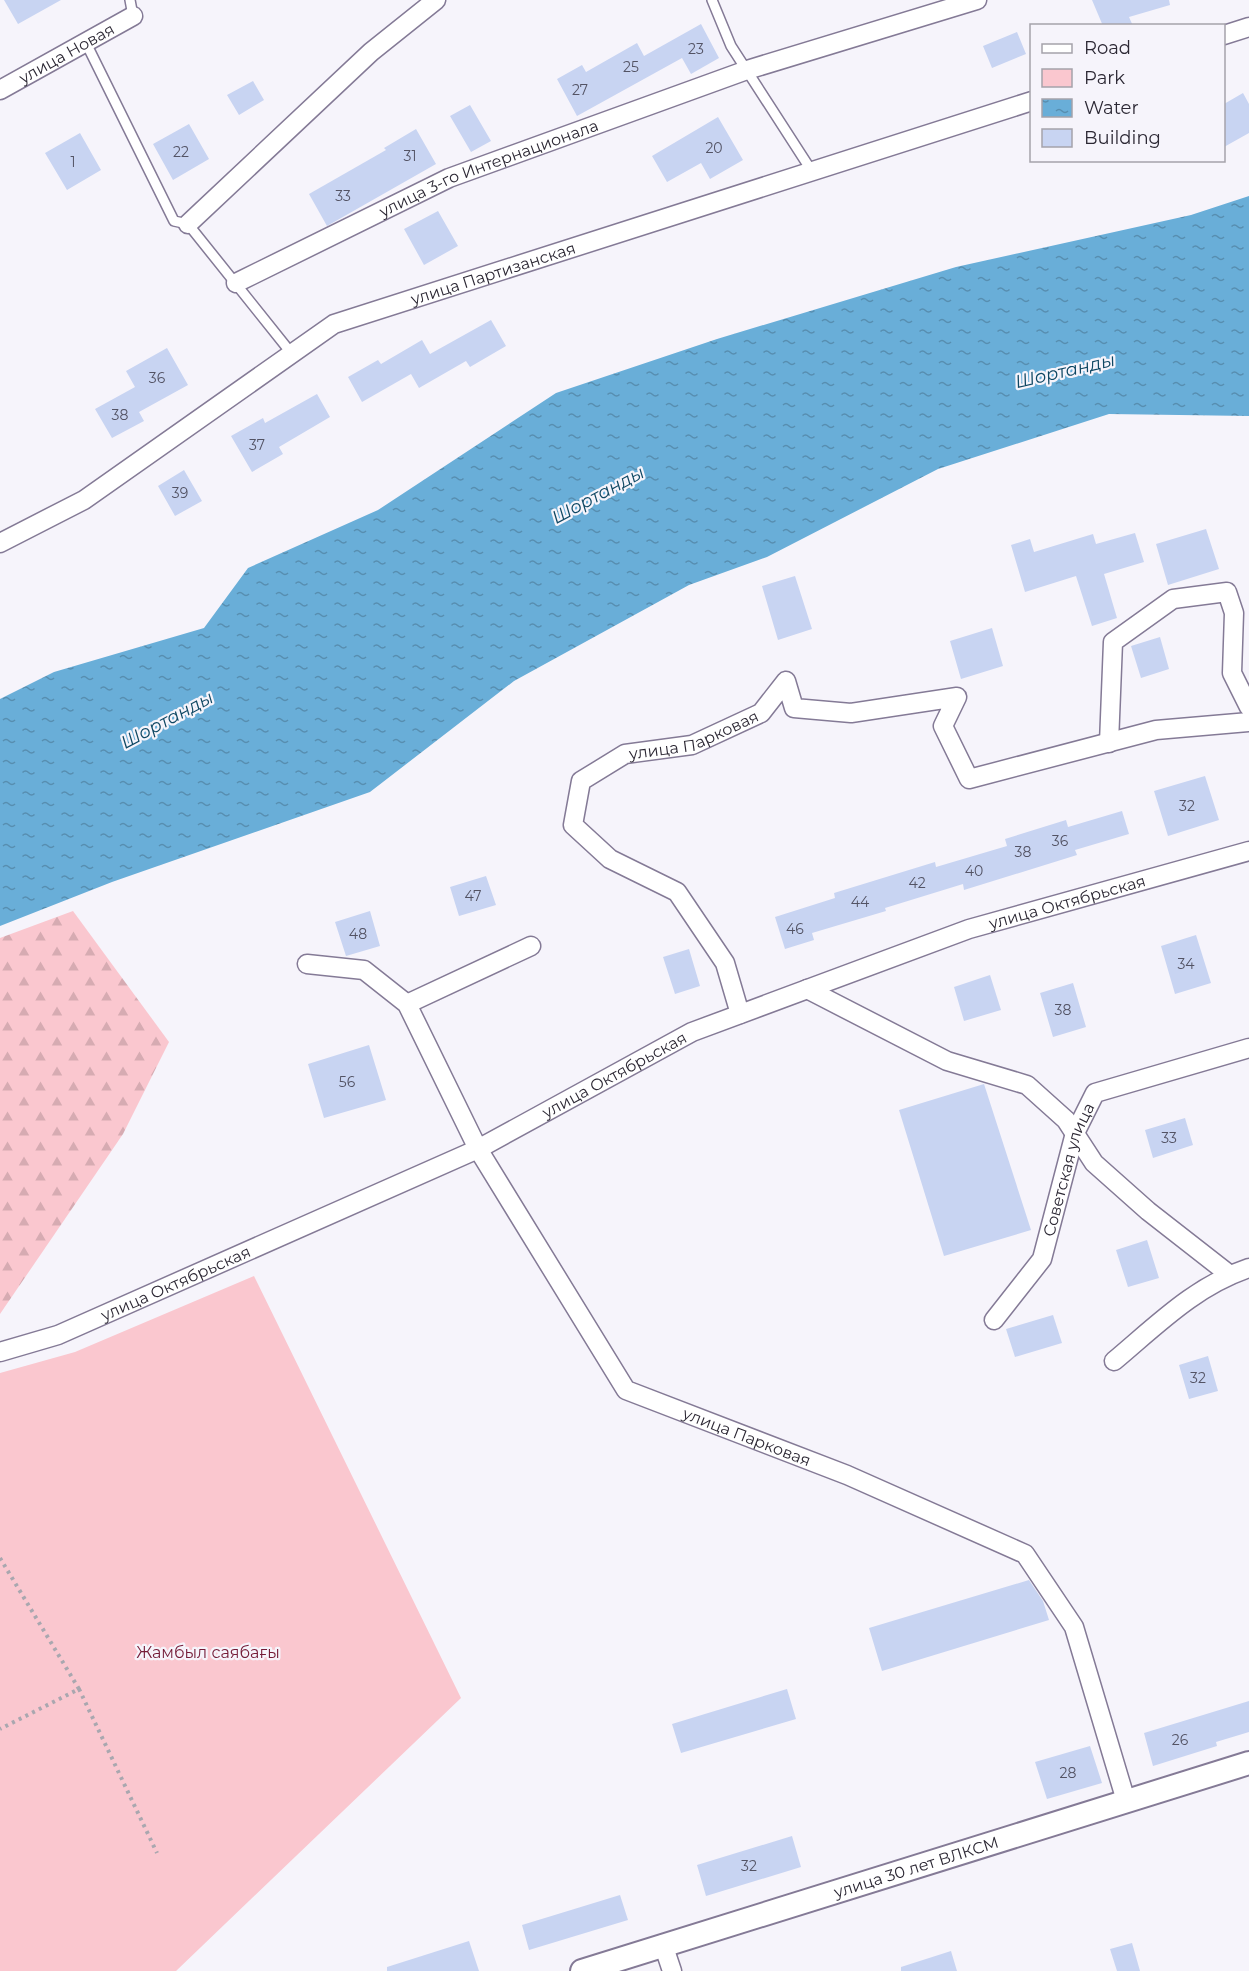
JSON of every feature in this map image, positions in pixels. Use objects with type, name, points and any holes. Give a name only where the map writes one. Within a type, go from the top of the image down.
[{"type":"street","points":[[188,224],[371,52],[436,0]]},
{"type":"street","name":"улица 3-го Интернационала","points":[[236,283],[449,178],[747,70],[977,0]]},
{"type":"street","name":"улица Новая","points":[[0,90],[86,43],[132,8]]},
{"type":"street","points":[[1225,36],[1249,27]]},
{"type":"street","name":"улица Партизанская","points":[[0,543],[84,500],[334,324],[813,173],[1030,102]]},
{"type":"street","points":[[1109,742],[1113,642],[1173,599],[1227,592],[1240,603],[1234,613],[1232,673],[1249,707]]},
{"type":"street","name":"улица Парковая","points":[[740,1014],[725,963],[677,892],[610,859],[573,825],[581,781],[626,754],[692,745],[761,713],[786,681],[794,708],[851,713],[957,697],[943,726],[969,779],[1156,730],[1249,723]]},
{"type":"street","name":"улица Октябрьская","points":[[0,1352],[58,1335],[478,1149],[692,1032],[969,929],[1249,851]]},
{"type":"street","points":[[407,1004],[531,946]]},
{"type":"street","name":"улица Парковая","points":[[307,964],[364,970],[407,1004],[478,1149],[626,1390],[847,1475],[1024,1554],[1074,1627],[1126,1801]]},
{"type":"street","points":[[807,989],[947,1061],[1027,1085],[1066,1120],[1095,1163],[1148,1211],[1230,1275]]},
{"type":"street","name":"Советская улица","points":[[994,1320],[1042,1259],[1075,1133],[1095,1093],[1249,1048]]},
{"type":"street","points":[[1114,1361],[1191,1296],[1230,1275],[1249,1268]]},
{"type":"street","name":"улица 30 лет ВЛКСМ","points":[[582,1971],[1249,1763]]},
{"type":"street","points":[[663,1944],[672,1971]]},
{"type":"lane","points":[[712,0],[731,46],[813,173]]},
{"type":"lane","points":[[86,43],[174,221],[188,224],[292,354]]},
{"type":"path","points":[[0,1558],[79,1689],[158,1853]]},
{"type":"path","points":[[0,1729],[79,1689]]},
{"type":"green space","points":[[73,911],[169,1042],[123,1134],[0,1314],[0,938]]},
{"type":"green space","name":"Жамбыл саябағы","points":[[254,1276],[461,1698],[176,1971],[0,1971],[0,1373],[75,1352]]},
{"type":"water","name":"Шортанды","points":[[1249,196],[1249,416],[1109,414],[938,469],[767,557],[689,585],[514,681],[370,792],[112,882],[0,926],[0,699],[54,672],[204,628],[248,568],[378,510],[556,393],[717,339],[956,267],[1191,215]]},
{"type":"building","points":[[4,0],[61,0],[18,24]]},
{"type":"building","points":[[1092,0],[1169,0],[1170,5],[1129,17],[1132,24],[1102,24]]},
{"type":"building","points":[[701,24],[719,58],[691,74],[682,58],[577,116],[557,79],[582,65],[586,72],[637,43],[644,56]]},
{"type":"building","points":[[1017,32],[1026,54],[992,68],[983,46]]},
{"type":"building","points":[[253,81],[264,100],[239,115],[227,95]]},
{"type":"building","points":[[1243,93],[1249,104],[1249,133],[1225,146],[1225,103]]},
{"type":"building","points":[[470,105],[491,141],[471,152],[450,116]]},
{"type":"building","points":[[718,117],[743,160],[710,179],[701,163],[667,182],[652,156]]},
{"type":"building","points":[[189,124],[209,159],[173,180],[153,144]]},
{"type":"building","points":[[416,129],[436,164],[327,226],[309,194],[386,150],[384,148]]},
{"type":"building","points":[[80,133],[101,170],[67,190],[45,153]]},
{"type":"building","points":[[438,211],[458,246],[424,265],[404,229]]},
{"type":"building","points":[[491,320],[506,346],[470,367],[466,361],[419,388],[411,374],[362,402],[348,377],[378,360],[381,364],[422,340],[430,354]]},
{"type":"building","points":[[167,348],[188,385],[139,412],[144,421],[112,438],[95,409],[135,387],[126,371]]},
{"type":"building","points":[[317,394],[330,417],[279,447],[283,454],[252,472],[231,436],[263,418],[265,423]]},
{"type":"building","points":[[184,470],[202,501],[175,516],[158,486]]},
{"type":"building","points":[[1206,529],[1219,569],[1168,585],[1156,544]]},
{"type":"building","points":[[1135,533],[1144,562],[1104,574],[1117,618],[1092,626],[1076,576],[1025,592],[1011,545],[1030,539],[1034,552],[1093,534],[1096,544]]},
{"type":"building","points":[[795,576],[812,629],[778,640],[762,586]]},
{"type":"building","points":[[992,628],[1003,666],[961,679],[950,641]]},
{"type":"building","points":[[1160,637],[1169,669],[1141,678],[1131,646]]},
{"type":"building","points":[[1205,776],[1219,820],[1168,836],[1154,791]]},
{"type":"building","points":[[1122,811],[1129,834],[1075,850],[1077,855],[964,890],[963,884],[885,908],[886,911],[812,933],[814,940],[785,949],[775,917],[835,898],[834,893],[935,862],[936,867],[1007,846],[1005,839],[1066,820],[1068,827]]},
{"type":"building","points":[[486,876],[496,905],[459,916],[450,887]]},
{"type":"building","points":[[370,911],[380,946],[346,956],[335,922]]},
{"type":"building","points":[[1196,935],[1211,983],[1175,994],[1161,946]]},
{"type":"building","points":[[689,949],[700,986],[675,994],[663,957]]},
{"type":"building","points":[[990,975],[1001,1010],[964,1021],[954,987]]},
{"type":"building","points":[[1073,983],[1086,1027],[1053,1037],[1040,993]]},
{"type":"building","points":[[369,1045],[386,1100],[324,1118],[308,1064]]},
{"type":"building","points":[[984,1084],[1031,1230],[944,1256],[899,1110]]},
{"type":"building","points":[[1185,1118],[1193,1145],[1153,1158],[1145,1130]]},
{"type":"building","points":[[1147,1240],[1159,1278],[1128,1287],[1116,1250]]},
{"type":"building","points":[[1053,1315],[1062,1343],[1015,1357],[1006,1329]]},
{"type":"building","points":[[1208,1356],[1218,1391],[1189,1399],[1179,1365]]},
{"type":"building","points":[[1029,1580],[1043,1601],[1049,1620],[882,1671],[869,1628]]},
{"type":"building","points":[[787,1689],[796,1719],[681,1753],[672,1724]]},
{"type":"building","points":[[1249,1701],[1249,1732],[1216,1742],[1217,1746],[1153,1766],[1144,1733]]},
{"type":"building","points":[[1090,1746],[1102,1783],[1047,1799],[1035,1762]]},
{"type":"building","points":[[792,1836],[801,1867],[706,1896],[697,1865]]},
{"type":"building","points":[[620,1895],[628,1920],[529,1950],[522,1925]]},
{"type":"building","points":[[469,1941],[479,1971],[387,1971],[387,1967]]},
{"type":"building","points":[[1132,1943],[1140,1971],[1117,1971],[1110,1949]]},
{"type":"building","points":[[951,1951],[957,1971],[901,1971],[901,1967]]}]
